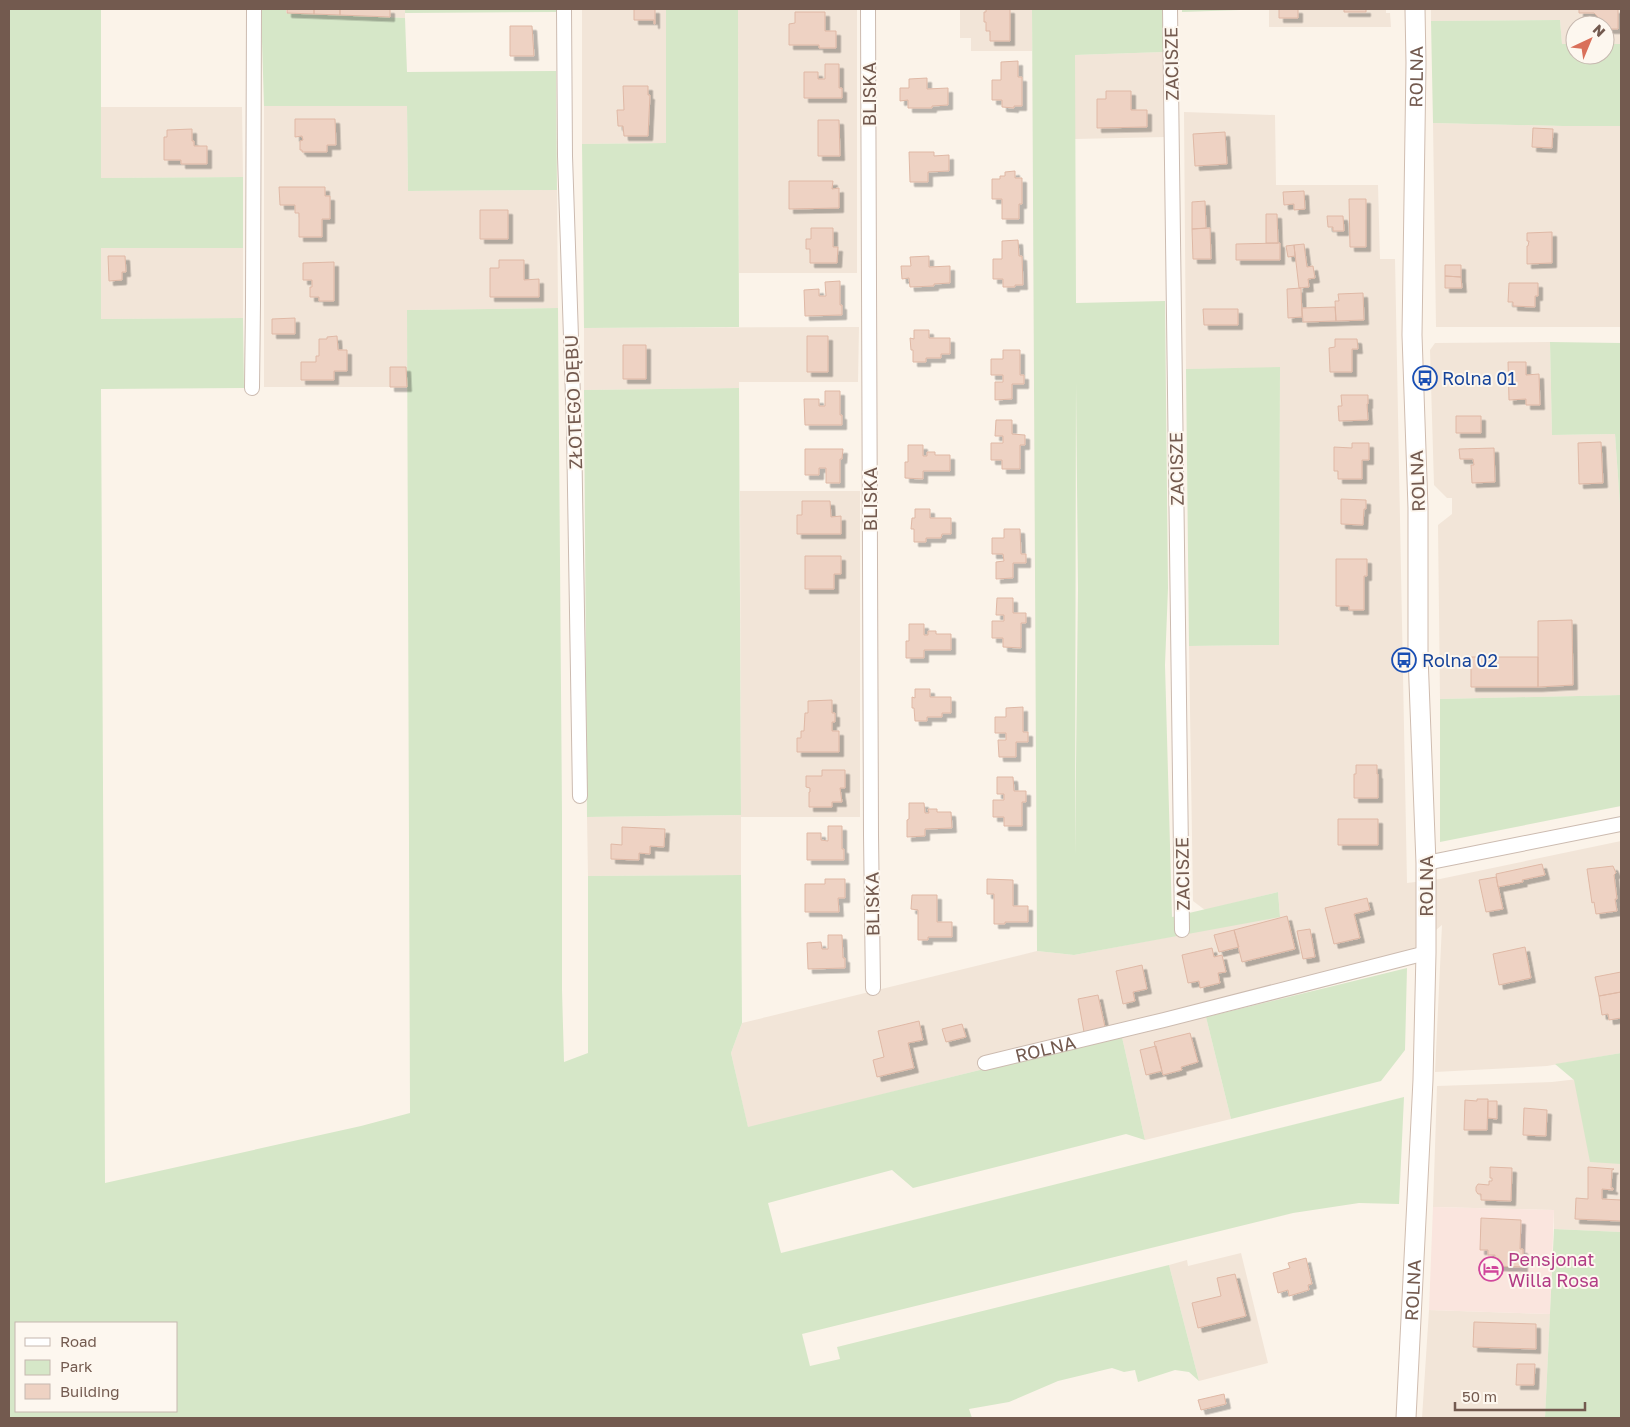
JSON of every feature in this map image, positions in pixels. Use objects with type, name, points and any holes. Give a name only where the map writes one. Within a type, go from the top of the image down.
[{"type":"street","points":[[252,388],[254,303],[254,9]]},
{"type":"street","name":"ZŁOTEGO DĘBU","points":[[564,9],[565,156],[574,438],[580,796]]},
{"type":"street","name":"BLISKA","points":[[868,9],[873,988]]},
{"type":"street","name":"ZACISZE","points":[[1170,9],[1182,930]]},
{"type":"street","name":"ROLNA","points":[[1406,1418],[1423,1080],[1426,953],[1426,863],[1418,656],[1418,508],[1412,335],[1415,9]]},
{"type":"street","points":[[1426,863],[1621,824]]},
{"type":"street","name":"ROLNA","points":[[985,1063],[1164,1020],[1426,953]]},
{"type":"shaded area","points":[[287,9],[405,9],[405,18],[287,13]]},
{"type":"shaded area","points":[[582,9],[666,9],[666,143],[582,144]]},
{"type":"shaded area","points":[[738,9],[857,9],[857,273],[739,273]]},
{"type":"shaded area","points":[[960,9],[1032,9],[1032,51],[971,51],[971,38],[960,38]]},
{"type":"shaded area","points":[[1269,9],[1386,9],[1386,13],[1390,13],[1391,27],[1269,27]]},
{"type":"shaded area","points":[[1431,9],[1621,9],[1621,44],[1615,44],[1615,15],[1565,15],[1565,45],[1562,45],[1560,20],[1431,21]]},
{"type":"shaded area","points":[[1164,52],[1165,137],[1075,139],[1075,55]]},
{"type":"shaded area","points":[[264,106],[407,106],[408,191],[557,190],[558,308],[407,310],[408,387],[264,387]]},
{"type":"shaded area","points":[[101,107],[242,107],[243,177],[101,178]]},
{"type":"shaded area","points":[[1184,112],[1275,115],[1276,185],[1378,185],[1380,259],[1395,259],[1407,883],[1440,879],[1621,841],[1621,1053],[1547,1066],[1435,1072],[1442,925],[1407,954],[984,1069],[748,1128],[731,1053],[742,1023],[1037,951],[1074,955],[1280,916],[1278,892],[1205,910],[1193,901],[1189,646],[1279,645],[1280,368],[1186,369]]},
{"type":"shaded area","points":[[1433,123],[1621,126],[1621,327],[1436,327]]},
{"type":"shaded area","points":[[101,247],[243,248],[243,318],[101,319]]},
{"type":"shaded area","points":[[859,327],[858,382],[739,382],[739,388],[584,390],[584,328]]},
{"type":"shaded area","points":[[1550,342],[1552,435],[1615,434],[1621,505],[1621,695],[1440,699],[1438,525],[1452,514],[1452,498],[1447,498],[1434,485],[1430,350],[1435,343]]},
{"type":"shaded area","points":[[740,491],[860,491],[860,817],[741,817],[741,875],[588,876],[587,817],[741,815]]},
{"type":"shaded area","points":[[1206,1017],[1231,1119],[1145,1140],[1122,1037]]},
{"type":"shaded area","points":[[1621,1074],[1621,1232],[1554,1229],[1554,1210],[1433,1207],[1437,1086],[1552,1082]]},
{"type":"shaded area","name":"Pensjonat Willa Rosa","points":[[1433,1207],[1554,1210],[1550,1314],[1429,1310]]},
{"type":"shaded area","points":[[1241,1253],[1268,1363],[1199,1381],[1169,1265],[1187,1260],[1188,1266]]},
{"type":"shaded area","points":[[1429,1310],[1550,1314],[1545,1418],[1422,1418]]},
{"type":"green space","points":[[9,9],[101,9],[101,178],[243,177],[243,248],[101,248],[101,319],[243,318],[244,388],[101,389],[105,1183],[361,1126],[410,1113],[407,310],[558,308],[564,1062],[588,1053],[588,876],[741,875],[742,1023],[731,1053],[748,1127],[1122,1037],[1145,1140],[1126,1134],[913,1188],[892,1170],[768,1203],[781,1253],[1404,1097],[1399,1204],[1359,1203],[1293,1213],[802,1334],[810,1366],[840,1359],[837,1347],[1169,1265],[1199,1381],[1189,1372],[1175,1370],[1138,1382],[1135,1370],[1124,1372],[1112,1368],[1058,1381],[1009,1402],[969,1409],[972,1418],[9,1418]]},
{"type":"green space","points":[[261,9],[286,9],[286,13],[405,18],[407,72],[556,71],[557,190],[408,191],[407,106],[264,106]]},
{"type":"green space","points":[[405,9],[556,9],[556,12],[405,13]]},
{"type":"green space","points":[[666,9],[738,9],[739,327],[584,328],[582,144],[666,143]]},
{"type":"green space","points":[[1032,9],[1164,9],[1164,52],[1075,55],[1076,303],[1165,301],[1168,588],[1165,665],[1172,917],[1278,892],[1280,917],[1074,955],[1037,951]],"holes":[[[1076,381],[1078,589],[1075,856]]]},
{"type":"green space","points":[[1182,9],[1269,9],[1182,12]]},
{"type":"green space","points":[[1560,20],[1562,44],[1565,44],[1565,65],[1615,65],[1615,44],[1621,44],[1621,126],[1433,123],[1431,21]]},
{"type":"green space","points":[[1550,342],[1621,343],[1621,505],[1615,434],[1552,435]]},
{"type":"green space","points":[[1280,367],[1279,645],[1189,646],[1186,369]]},
{"type":"green space","points":[[739,388],[741,815],[587,817],[584,390]]},
{"type":"green space","points":[[1621,695],[1621,806],[1440,842],[1440,699]]},
{"type":"green space","points":[[1407,968],[1405,1050],[1381,1081],[1231,1119],[1206,1017]]},
{"type":"green space","points":[[1621,1053],[1621,1164],[1590,1162],[1574,1080],[1555,1064]]},
{"type":"green space","points":[[1554,1229],[1621,1232],[1621,1418],[1545,1418]]},
{"type":"building","points":[[287,9],[314,9],[314,14],[287,13]]},
{"type":"building","points":[[314,9],[340,9],[340,15],[314,14]]},
{"type":"building","points":[[340,9],[390,9],[390,17],[340,15]]},
{"type":"building","points":[[634,9],[655,9],[655,24],[654,20],[634,20]]},
{"type":"building","points":[[986,9],[1010,9],[1010,41],[990,41],[990,31],[986,31],[986,22],[984,22],[984,12],[986,12]]},
{"type":"building","points":[[1279,9],[1298,9],[1298,18],[1279,18]]},
{"type":"building","points":[[1344,9],[1366,9],[1366,12],[1344,12]]},
{"type":"building","points":[[1579,9],[1618,9],[1618,29],[1615,29],[1615,15],[1579,13]]},
{"type":"building","points":[[795,12],[825,12],[825,31],[836,31],[836,48],[819,48],[819,45],[789,45],[789,24],[795,23]]},
{"type":"building","points":[[510,26],[532,26],[534,56],[510,56]]},
{"type":"building","points":[[1018,61],[1018,77],[1022,77],[1022,106],[1014,106],[1014,108],[1002,107],[1002,100],[992,100],[992,80],[1001,80],[1001,62]]},
{"type":"building","points":[[825,64],[839,64],[839,88],[842,88],[842,98],[804,98],[804,72],[818,72],[818,79],[825,79]]},
{"type":"building","points":[[927,78],[927,89],[948,88],[948,105],[932,106],[932,108],[908,108],[908,100],[900,101],[900,88],[909,88],[909,79]]},
{"type":"building","points":[[623,86],[648,86],[648,95],[650,95],[648,136],[624,136],[623,126],[618,126],[617,110],[624,110]]},
{"type":"building","points":[[1106,91],[1131,91],[1131,110],[1147,110],[1147,127],[1097,128],[1097,99],[1106,99]]},
{"type":"building","points":[[295,119],[335,119],[336,145],[327,145],[327,152],[302,152],[300,150],[300,141],[303,140],[302,136],[295,137]]},
{"type":"building","points":[[818,120],[839,120],[840,156],[818,156]]},
{"type":"building","points":[[1533,128],[1553,129],[1552,148],[1532,147]]},
{"type":"building","points":[[192,129],[194,146],[207,146],[207,164],[181,164],[181,160],[164,160],[164,137],[167,137],[167,130]]},
{"type":"building","points":[[1225,132],[1227,164],[1195,166],[1193,134]]},
{"type":"building","points":[[909,152],[934,152],[934,156],[949,155],[949,171],[928,172],[928,182],[910,182]]},
{"type":"building","points":[[1015,171],[1015,178],[1022,178],[1022,204],[1019,204],[1019,219],[1002,219],[1002,199],[992,199],[992,179],[1000,179],[1000,176],[1005,176],[1005,172]]},
{"type":"building","points":[[789,181],[833,181],[832,189],[839,188],[839,208],[789,209]]},
{"type":"building","points":[[279,187],[325,187],[325,196],[330,196],[330,219],[322,219],[322,237],[299,237],[299,213],[295,213],[295,205],[280,205]]},
{"type":"building","points":[[1304,191],[1305,209],[1294,210],[1294,204],[1284,205],[1283,192]]},
{"type":"building","points":[[1349,199],[1366,199],[1366,247],[1350,247]]},
{"type":"building","points":[[1205,201],[1206,228],[1192,229],[1192,202]]},
{"type":"building","points":[[480,210],[508,210],[508,239],[480,239]]},
{"type":"building","points":[[1266,214],[1277,214],[1278,243],[1266,243]]},
{"type":"building","points":[[1327,216],[1343,216],[1344,231],[1333,231],[1333,227],[1328,227]]},
{"type":"building","points":[[811,228],[833,228],[833,247],[838,247],[837,263],[810,263],[810,249],[806,249],[806,239],[811,239]]},
{"type":"building","points":[[1210,228],[1211,259],[1193,259],[1192,229]]},
{"type":"building","points":[[1552,232],[1552,263],[1527,264],[1527,246],[1529,241],[1527,241],[1527,233]]},
{"type":"building","points":[[1018,240],[1019,256],[1022,256],[1023,285],[1003,287],[1003,279],[993,279],[993,259],[1002,259],[1002,241]]},
{"type":"building","points":[[1280,243],[1280,260],[1236,260],[1236,244]]},
{"type":"building","points":[[1304,244],[1307,267],[1313,266],[1315,278],[1308,279],[1309,287],[1299,288],[1294,245]]},
{"type":"building","points":[[1294,245],[1295,256],[1288,257],[1286,246]]},
{"type":"building","points":[[108,256],[125,256],[126,272],[122,272],[122,280],[109,281]]},
{"type":"building","points":[[929,256],[929,267],[950,266],[950,283],[910,287],[909,278],[902,279],[901,266],[911,266],[910,257]]},
{"type":"building","points":[[499,260],[524,260],[524,280],[539,279],[539,297],[490,297],[490,268],[499,268]]},
{"type":"building","points":[[334,262],[334,301],[319,301],[319,297],[310,297],[312,280],[303,280],[303,263]]},
{"type":"building","points":[[1445,265],[1461,265],[1461,277],[1445,276]]},
{"type":"building","points":[[1445,276],[1461,277],[1462,288],[1445,288]]},
{"type":"building","points":[[840,281],[842,315],[805,316],[804,290],[819,289],[819,296],[826,296],[825,282]]},
{"type":"building","points":[[1509,283],[1538,283],[1538,296],[1535,296],[1535,307],[1513,306],[1513,302],[1508,302]]},
{"type":"building","points":[[1301,288],[1302,317],[1288,318],[1287,289]]},
{"type":"building","points":[[1363,293],[1364,320],[1336,321],[1335,301],[1339,301],[1338,294]]},
{"type":"building","points":[[1335,307],[1336,321],[1303,322],[1302,308]]},
{"type":"building","points":[[1203,309],[1238,309],[1238,325],[1204,325]]},
{"type":"building","points":[[295,318],[295,334],[272,334],[272,319]]},
{"type":"building","points":[[914,330],[929,330],[929,338],[950,338],[950,354],[941,354],[941,358],[926,358],[926,362],[913,362],[910,338],[914,339]]},
{"type":"building","points":[[337,336],[338,350],[347,350],[347,371],[334,371],[334,380],[301,380],[301,362],[316,362],[316,356],[319,356],[319,339]]},
{"type":"building","points":[[807,336],[828,336],[828,372],[807,372]]},
{"type":"building","points":[[1335,339],[1357,339],[1358,349],[1352,349],[1352,372],[1330,372],[1329,348],[1335,347]]},
{"type":"building","points":[[623,345],[646,345],[646,379],[623,379]]},
{"type":"building","points":[[1003,350],[1020,350],[1020,375],[1024,375],[1024,384],[1012,384],[1012,399],[995,400],[995,382],[1003,382],[1003,375],[991,375],[991,359],[1003,359]]},
{"type":"building","points":[[1508,362],[1526,362],[1526,375],[1539,374],[1540,405],[1526,405],[1526,399],[1509,400]]},
{"type":"building","points":[[390,367],[406,367],[407,387],[390,387]]},
{"type":"building","points":[[825,391],[840,391],[842,425],[805,425],[804,399],[819,399],[819,406],[825,406]]},
{"type":"building","points":[[1341,395],[1368,395],[1368,420],[1339,421],[1338,406],[1342,406]]},
{"type":"building","points":[[1456,416],[1481,416],[1481,433],[1456,433]]},
{"type":"building","points":[[996,420],[1012,420],[1012,434],[1025,435],[1025,445],[1020,445],[1020,469],[1002,469],[1002,460],[991,460],[991,443],[1003,443],[1003,436],[995,436]]},
{"type":"building","points":[[1601,442],[1603,483],[1579,484],[1578,443]]},
{"type":"building","points":[[1352,443],[1369,443],[1369,460],[1362,460],[1362,479],[1338,479],[1338,471],[1334,471],[1334,447],[1352,448]]},
{"type":"building","points":[[908,445],[923,445],[923,456],[927,456],[927,452],[935,452],[935,455],[950,455],[950,471],[923,471],[923,479],[905,478],[905,462],[908,462]]},
{"type":"building","points":[[1494,448],[1495,482],[1472,483],[1471,465],[1474,465],[1473,459],[1460,459],[1459,449]]},
{"type":"building","points":[[805,449],[843,449],[842,459],[840,459],[840,483],[826,483],[826,468],[819,468],[819,475],[805,475]]},
{"type":"building","points":[[1341,499],[1366,500],[1363,525],[1341,524]]},
{"type":"building","points":[[802,501],[830,501],[831,517],[841,516],[841,534],[797,534],[797,515],[802,515]]},
{"type":"building","points":[[915,509],[930,509],[930,518],[951,518],[951,534],[942,534],[941,538],[926,538],[926,542],[914,542],[914,529],[911,529],[912,518],[915,518]]},
{"type":"building","points":[[1004,529],[1020,529],[1021,554],[1026,554],[1026,563],[1013,563],[1013,578],[996,579],[996,562],[1004,561],[1003,554],[992,554],[992,538],[1004,538]]},
{"type":"building","points":[[805,556],[841,556],[841,574],[834,574],[834,589],[805,589]]},
{"type":"building","points":[[1336,559],[1367,559],[1367,576],[1364,576],[1364,610],[1349,610],[1349,606],[1336,606]]},
{"type":"building","points":[[997,598],[1013,598],[1013,613],[1026,613],[1026,623],[1021,623],[1021,648],[1003,647],[1003,638],[992,638],[992,621],[1004,621],[1004,615],[996,615]]},
{"type":"building","points":[[1572,620],[1573,685],[1538,687],[1538,621]]},
{"type":"building","points":[[909,624],[924,624],[924,635],[928,635],[928,631],[936,631],[936,634],[951,634],[951,650],[924,650],[924,658],[906,658]]},
{"type":"building","points":[[1471,657],[1538,657],[1538,687],[1471,687]]},
{"type":"building","points":[[915,689],[930,689],[930,697],[951,697],[951,713],[942,713],[942,717],[927,717],[927,721],[915,721],[912,697],[915,698]]},
{"type":"building","points":[[832,700],[832,713],[835,713],[835,722],[832,722],[832,731],[839,731],[839,752],[797,752],[797,738],[801,738],[801,731],[804,731],[805,713],[808,713],[808,701]]},
{"type":"building","points":[[1023,707],[1023,732],[1028,732],[1028,742],[1016,742],[1016,757],[999,757],[998,740],[1006,740],[1006,733],[995,733],[995,717],[1006,717],[1006,708]]},
{"type":"building","points":[[1356,765],[1377,765],[1378,798],[1354,798]]},
{"type":"building","points":[[822,770],[845,770],[845,788],[840,788],[842,802],[832,802],[832,807],[809,807],[810,788],[806,787],[806,776],[822,776]]},
{"type":"building","points":[[997,777],[1013,777],[1014,791],[1026,791],[1026,802],[1022,802],[1022,826],[1004,826],[1004,817],[993,817],[993,800],[1004,800],[1004,794],[997,794]]},
{"type":"building","points":[[909,803],[924,803],[925,813],[929,813],[928,809],[937,809],[937,812],[951,812],[952,828],[925,829],[925,836],[907,837]]},
{"type":"building","points":[[1338,819],[1378,819],[1378,845],[1338,845]]},
{"type":"building","points":[[828,826],[842,826],[844,860],[807,860],[807,833],[821,833],[821,840],[828,841]]},
{"type":"building","points":[[622,827],[665,829],[664,847],[650,846],[650,854],[639,853],[639,860],[611,859],[611,844],[622,845]]},
{"type":"building","points":[[1542,864],[1545,875],[1498,887],[1496,874]]},
{"type":"building","points":[[1613,866],[1616,873],[1614,875],[1617,911],[1596,914],[1594,902],[1592,903],[1587,869]]},
{"type":"building","points":[[1496,877],[1503,909],[1486,912],[1479,880]]},
{"type":"building","points":[[825,879],[845,879],[845,898],[838,898],[839,912],[805,912],[805,884],[825,884]]},
{"type":"building","points":[[987,879],[1013,880],[1013,906],[1028,906],[1028,922],[994,924],[994,894],[987,894]]},
{"type":"building","points":[[912,895],[937,895],[937,922],[952,922],[952,937],[928,937],[928,940],[918,940],[918,910],[911,909]]},
{"type":"building","points":[[1367,898],[1370,910],[1354,914],[1360,938],[1334,944],[1325,908]]},
{"type":"building","points":[[1287,916],[1295,949],[1242,962],[1234,930]]},
{"type":"building","points":[[1310,929],[1315,957],[1303,959],[1297,931]]},
{"type":"building","points":[[1234,930],[1239,947],[1219,952],[1214,935]]},
{"type":"building","points":[[828,935],[842,935],[845,968],[808,969],[807,943],[821,942],[822,949],[828,949]]},
{"type":"building","points":[[1525,947],[1531,978],[1499,985],[1493,954]]},
{"type":"building","points":[[1212,948],[1214,957],[1222,955],[1226,972],[1218,973],[1220,983],[1200,988],[1199,981],[1188,983],[1182,955]]},
{"type":"building","points":[[1142,965],[1147,989],[1133,992],[1135,1001],[1123,1004],[1116,971]]},
{"type":"building","points":[[1621,972],[1621,992],[1599,996],[1595,977]]},
{"type":"building","points":[[1621,992],[1621,1018],[1609,1020],[1608,1014],[1602,1015],[1599,996]]},
{"type":"building","points":[[1098,995],[1105,1027],[1084,1032],[1078,999]]},
{"type":"building","points":[[919,1021],[923,1040],[908,1043],[914,1068],[877,1077],[873,1060],[884,1057],[878,1031]]},
{"type":"building","points":[[962,1024],[966,1037],[946,1042],[942,1029]]},
{"type":"building","points":[[1190,1033],[1198,1062],[1181,1067],[1182,1070],[1163,1075],[1154,1042]]},
{"type":"building","points":[[1156,1046],[1162,1071],[1146,1075],[1140,1050]]},
{"type":"building","points":[[1477,1099],[1488,1099],[1487,1130],[1464,1130],[1465,1100],[1477,1101]]},
{"type":"building","points":[[1488,1101],[1497,1101],[1497,1119],[1488,1118]]},
{"type":"building","points":[[1524,1108],[1547,1110],[1546,1136],[1523,1135]]},
{"type":"building","points":[[1490,1167],[1512,1168],[1511,1201],[1481,1200],[1481,1194],[1478,1194],[1476,1187],[1478,1184],[1489,1185],[1489,1181],[1492,1181],[1492,1178],[1490,1178]]},
{"type":"building","points":[[1588,1167],[1614,1169],[1612,1170],[1611,1188],[1613,1190],[1602,1189],[1602,1199],[1621,1200],[1621,1221],[1575,1219],[1576,1198],[1588,1199]]},
{"type":"building","points":[[1481,1218],[1521,1220],[1520,1249],[1523,1249],[1523,1267],[1495,1266],[1495,1255],[1488,1255],[1488,1250],[1480,1250]]},
{"type":"building","points":[[1306,1258],[1312,1284],[1308,1285],[1309,1290],[1289,1296],[1288,1290],[1278,1293],[1273,1273],[1290,1268],[1288,1263]]},
{"type":"building","points":[[1235,1274],[1246,1316],[1198,1328],[1192,1303],[1221,1296],[1217,1278]]},
{"type":"building","points":[[1474,1322],[1536,1324],[1536,1349],[1473,1347]]},
{"type":"building","points":[[1517,1364],[1535,1364],[1534,1385],[1516,1385]]},
{"type":"building","points":[[1224,1394],[1226,1404],[1201,1410],[1198,1400]]},
{"type":"place","name":"Rolna 01","points":[[1425,378]]},
{"type":"place","name":"Rolna 02","points":[[1404,660]]},
{"type":"place","name":"Pensjonat Willa Rosa","points":[[1491,1269]]}]
